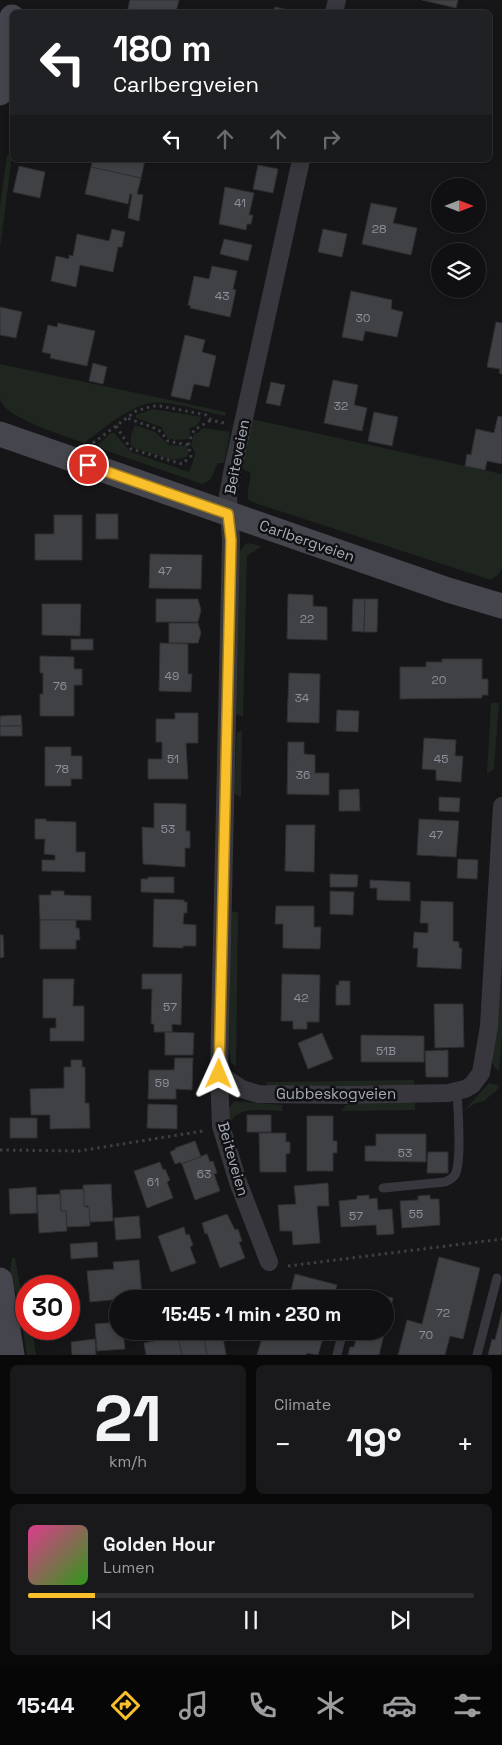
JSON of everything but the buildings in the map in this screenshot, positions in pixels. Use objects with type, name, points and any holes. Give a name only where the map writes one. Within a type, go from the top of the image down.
[{"type":"street","points":[[0,93],[10,30]]},
{"type":"street","name":"Beiteveien","points":[[269,1262],[238,1182],[221,1126],[219,1074],[231,540],[228,496],[301,162]]},
{"type":"street","name":"Carlbergveien","points":[[0,434],[448,590],[502,606]]},
{"type":"street","points":[[457,1091],[472,1085],[481,1073],[489,1026],[502,806]]},
{"type":"street","name":"Gubbeskogveien","points":[[219,1074],[242,1089],[258,1094],[343,1095],[457,1091]]},
{"type":"street","points":[[0,1280],[12,1355]]},
{"type":"lane","points":[[384,1188],[434,1184],[452,1179],[456,1174],[458,1164],[457,1091]]},
{"type":"lane","points":[[477,1355],[496,1278]]},
{"type":"lane","points":[[338,1355],[341,1340]]},
{"type":"path","points":[[92,444],[136,411],[153,406],[206,416],[211,420],[242,427]]},
{"type":"path","points":[[128,418],[157,429],[168,441],[188,445]]},
{"type":"path","points":[[116,426],[131,448],[182,464],[191,456],[188,445],[194,430],[211,420]]},
{"type":"path","points":[[0,1150],[79,1151],[221,1126]]},
{"type":"path","points":[[269,1262],[280,1267],[502,1239]]},
{"type":"shaded area","points":[[7,155],[10,155],[11,162],[0,248],[0,206]]},
{"type":"shaded area","points":[[0,364],[226,412],[225,416],[168,403],[151,403],[125,414],[84,443],[37,426],[12,413],[4,406],[0,399]]},
{"type":"shaded area","points":[[153,409],[201,417],[197,424],[190,428],[189,439],[174,440],[168,438],[161,427],[136,418],[136,415]]},
{"type":"shaded area","points":[[252,419],[502,474],[502,567],[499,574],[491,580],[252,502],[248,499],[250,472],[242,469]]},
{"type":"shaded area","points":[[135,425],[155,432],[169,445],[185,446],[188,449],[187,457],[173,460],[134,448],[131,445],[131,436]]},
{"type":"shaded area","points":[[203,428],[230,432],[224,463],[218,463],[210,480],[202,484],[96,447],[111,433],[114,433],[131,452],[189,472],[195,456],[191,445],[194,434]]},
{"type":"shaded area","points":[[247,543],[262,546],[247,556],[243,717],[235,714],[238,556]]},
{"type":"shaded area","points":[[491,703],[499,703],[494,769],[487,774]]},
{"type":"shaded area","points":[[242,731],[241,798],[234,793],[237,732]]},
{"type":"shaded area","points":[[232,911],[238,913],[236,1066],[231,1063],[229,1047]]},
{"type":"shaded area","points":[[502,946],[502,1034],[499,1071],[492,1062]]},
{"type":"shaded area","points":[[414,1080],[414,1085],[284,1087],[268,1086],[266,1082]]},
{"type":"shaded area","points":[[489,1083],[498,1085],[498,1089],[484,1101],[474,1104],[464,1111]]},
{"type":"shaded area","points":[[234,1101],[283,1105],[282,1111],[251,1110],[243,1112],[232,1120],[228,1127],[229,1108]]},
{"type":"shaded area","points":[[374,1102],[415,1102],[415,1110],[341,1111],[346,1105]]},
{"type":"shaded area","points":[[15,1257],[18,1275],[15,1275],[15,1290],[11,1283],[12,1258]]},
{"type":"shaded area","points":[[25,1340],[34,1340],[36,1355],[27,1355]]},
{"type":"route","points":[[88,465],[228,514],[231,540],[219,1074]]}]
